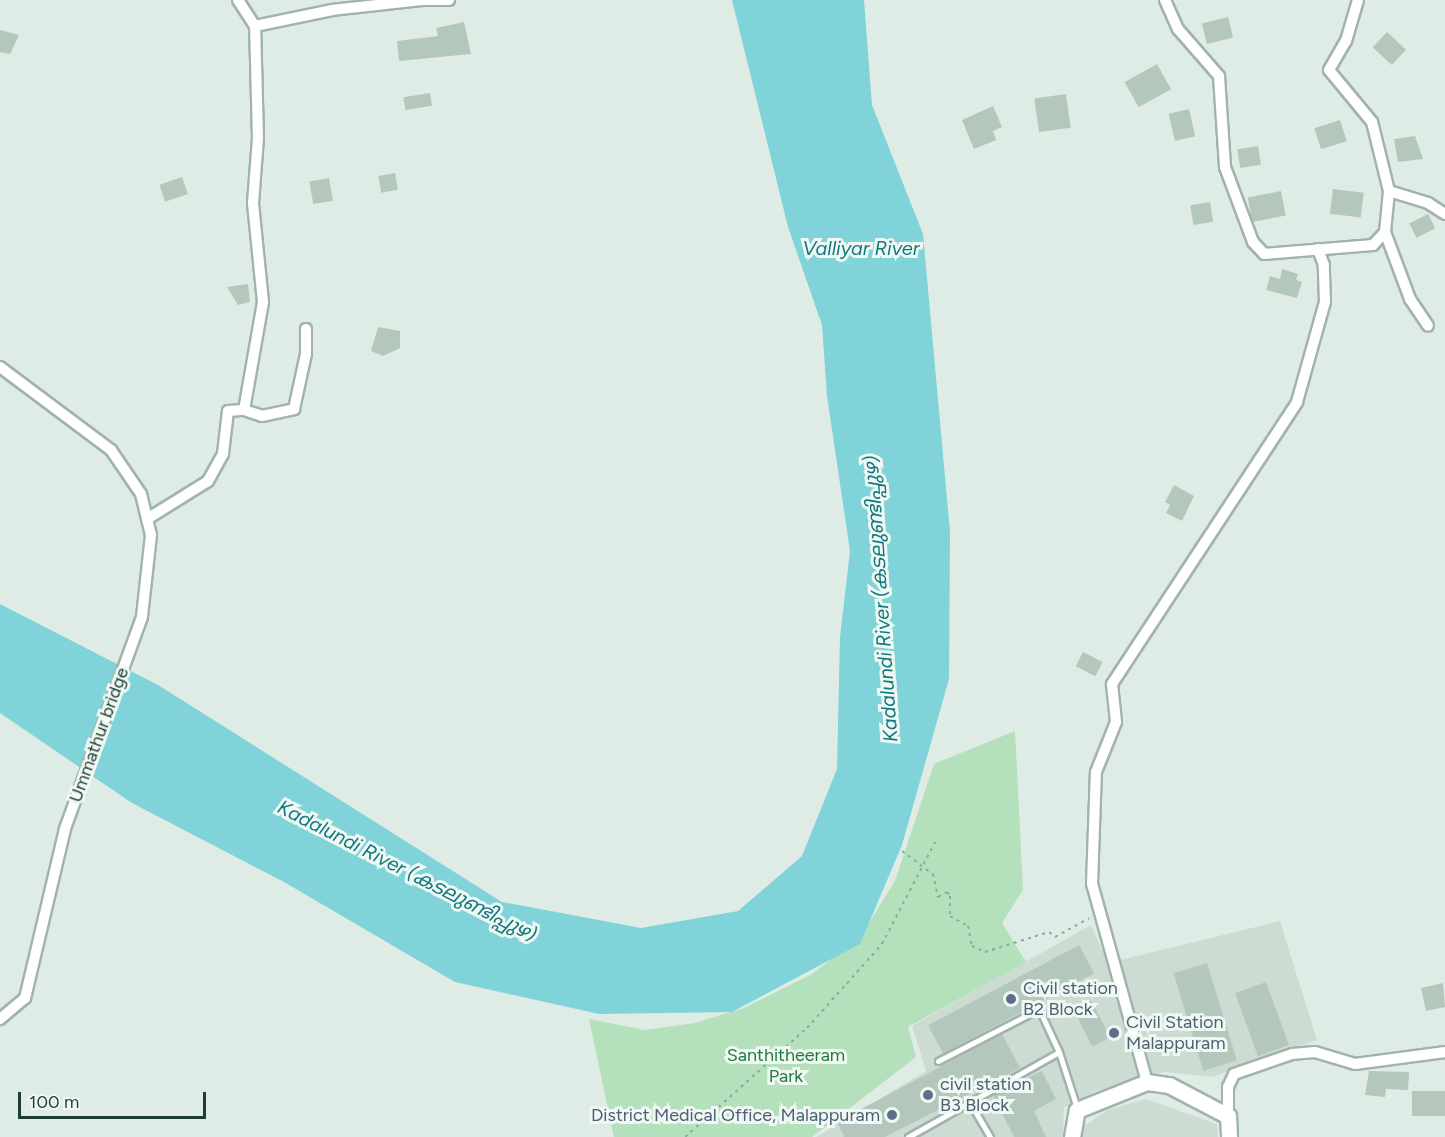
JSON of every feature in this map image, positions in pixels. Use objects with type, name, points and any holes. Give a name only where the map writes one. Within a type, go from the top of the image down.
[{"type":"street","points":[[238,0],[255,26],[258,138],[253,203],[263,302],[244,410]]},
{"type":"street","points":[[255,26],[332,10],[423,0],[449,0]]},
{"type":"street","points":[[1165,0],[1178,29],[1219,76],[1225,167],[1252,242],[1264,254],[1373,245],[1385,232]]},
{"type":"street","points":[[1358,0],[1346,41],[1329,70],[1372,122],[1389,191],[1385,232],[1410,299],[1428,326]]},
{"type":"street","points":[[1389,191],[1428,203],[1445,214]]},
{"type":"street","points":[[1147,1082],[1097,914],[1092,884],[1096,771],[1116,722],[1112,684],[1297,402],[1325,302],[1324,265],[1318,249]]},
{"type":"street","points":[[147,519],[208,480],[223,454],[228,411],[244,410],[262,416],[294,409],[306,354],[306,329]]},
{"type":"street","name":"Ummathur bridge","points":[[0,368],[111,450],[141,494],[151,535],[142,617],[65,829],[25,998],[0,1019]]},
{"type":"street","points":[[1229,1137],[1228,1087],[1234,1074],[1292,1054],[1315,1052],[1355,1064],[1445,1052]]},
{"type":"street","points":[[1072,1137],[1077,1110],[1147,1082],[1169,1085],[1228,1116]]},
{"type":"lane","points":[[938,1061],[1039,1009],[1059,1052],[1077,1110]]},
{"type":"lane","points":[[908,1137],[1059,1052]]},
{"type":"lane","points":[[969,1101],[990,1137]]},
{"type":"path","points":[[685,1137],[807,1028],[882,944],[935,842]]},
{"type":"path","points":[[902,850],[933,874],[939,897],[947,892],[950,896],[950,916],[968,926],[972,946],[985,952],[1049,932],[1056,937],[1097,914]]},
{"type":"shaded area","name":"Civil Station Malappuram","points":[[1280,921],[1317,1040],[1212,1077],[1164,1072],[1096,1091],[1064,1108],[1063,1137],[816,1137],[926,1071],[912,1026],[1091,925],[1108,963]]},
{"type":"shaded area","name":"Civil Station Malappuram","points":[[1146,1099],[1217,1124],[1218,1137],[1081,1137],[1082,1128],[1107,1110]]},
{"type":"green space","name":"Santhitheeram Park","points":[[1015,731],[1023,890],[1002,923],[1026,962],[908,1027],[916,1057],[812,1137],[614,1137],[589,1019],[645,1030],[695,1023],[744,1008],[812,974],[860,937],[895,881],[934,764]]},
{"type":"water","name":"Valliyar River","points":[[732,0],[864,0],[872,105],[923,234],[950,532],[949,679],[902,845],[860,944],[732,1012],[599,1014],[455,982],[284,882],[132,803],[0,713],[0,604],[158,685],[502,902],[641,928],[738,911],[802,856],[837,769],[840,637],[850,551],[827,396],[822,325],[788,227]]},
{"type":"building","points":[[1228,17],[1233,37],[1207,44],[1202,24]]},
{"type":"building","points":[[464,22],[471,54],[399,61],[397,41],[438,36],[436,28]]},
{"type":"building","points":[[0,30],[19,35],[10,54],[0,52]]},
{"type":"building","points":[[1387,32],[1406,50],[1392,65],[1373,47]]},
{"type":"building","points":[[1157,64],[1171,89],[1139,107],[1125,82]]},
{"type":"building","points":[[430,93],[432,106],[405,110],[403,97]]},
{"type":"building","points":[[1066,94],[1071,128],[1039,132],[1034,98]]},
{"type":"building","points":[[993,106],[1002,127],[993,131],[996,140],[974,149],[962,120]]},
{"type":"building","points":[[1189,109],[1195,136],[1175,141],[1169,114]]},
{"type":"building","points":[[1340,120],[1347,141],[1321,149],[1314,128]]},
{"type":"building","points":[[1415,136],[1423,159],[1398,162],[1394,139]]},
{"type":"building","points":[[1258,146],[1261,165],[1240,168],[1237,149]]},
{"type":"building","points":[[395,173],[398,190],[381,193],[378,176]]},
{"type":"building","points":[[182,177],[188,194],[165,202],[159,185]]},
{"type":"building","points":[[329,178],[333,201],[313,204],[309,181]]},
{"type":"building","points":[[1333,189],[1364,193],[1361,218],[1330,214]]},
{"type":"building","points":[[1281,191],[1286,216],[1252,222],[1248,197]]},
{"type":"building","points":[[1210,202],[1213,222],[1193,225],[1190,205]]},
{"type":"building","points":[[1428,214],[1435,228],[1417,238],[1409,224]]},
{"type":"building","points":[[1282,269],[1298,274],[1296,280],[1302,282],[1297,298],[1266,290],[1270,276],[1280,279]]},
{"type":"building","points":[[248,284],[250,302],[238,305],[227,287]]},
{"type":"building","points":[[378,327],[400,331],[400,348],[383,356],[371,351]]},
{"type":"building","points":[[1174,485],[1194,496],[1182,521],[1166,513],[1170,505],[1165,502]]},
{"type":"building","points":[[1083,652],[1103,662],[1095,676],[1076,666]]},
{"type":"building","name":"Civil station B2 Block","points":[[1079,945],[1094,973],[943,1054],[928,1025]]},
{"type":"building","points":[[1207,963],[1237,1061],[1203,1071],[1174,973]]},
{"type":"building","points":[[1266,982],[1289,1045],[1258,1056],[1235,993]]},
{"type":"building","points":[[1443,983],[1445,1007],[1426,1011],[1421,988]]},
{"type":"building","points":[[1091,1000],[1110,1037],[1092,1047],[1073,1009]]},
{"type":"building","name":"civil station B3 Block","points":[[1002,1034],[1020,1068],[885,1137],[844,1137],[837,1122]]},
{"type":"building","points":[[1042,1071],[1056,1099],[1034,1111],[1046,1137],[1014,1137],[993,1095]]},
{"type":"building","points":[[1369,1071],[1409,1072],[1408,1090],[1386,1089],[1385,1097],[1365,1095]]},
{"type":"building","points":[[1412,1091],[1445,1091],[1445,1116],[1412,1116]]},
{"type":"place","name":"Civil station B2 Block","points":[[1011,999]]},
{"type":"place","name":"Civil Station Malappuram","points":[[1114,1033]]},
{"type":"place","name":"civil station B3 Block","points":[[928,1095]]},
{"type":"place","name":"District Medical Office, Malappuram","points":[[892,1115]]},
{"type":"water label","name":"Kadalundi River (കടലുണ്ടിപ്പുഴ)","points":[[881,599]]},
{"type":"water label","name":"Kadalundi River (കടലുണ്ടിപ്പുഴ)","points":[[407,871]]}]
